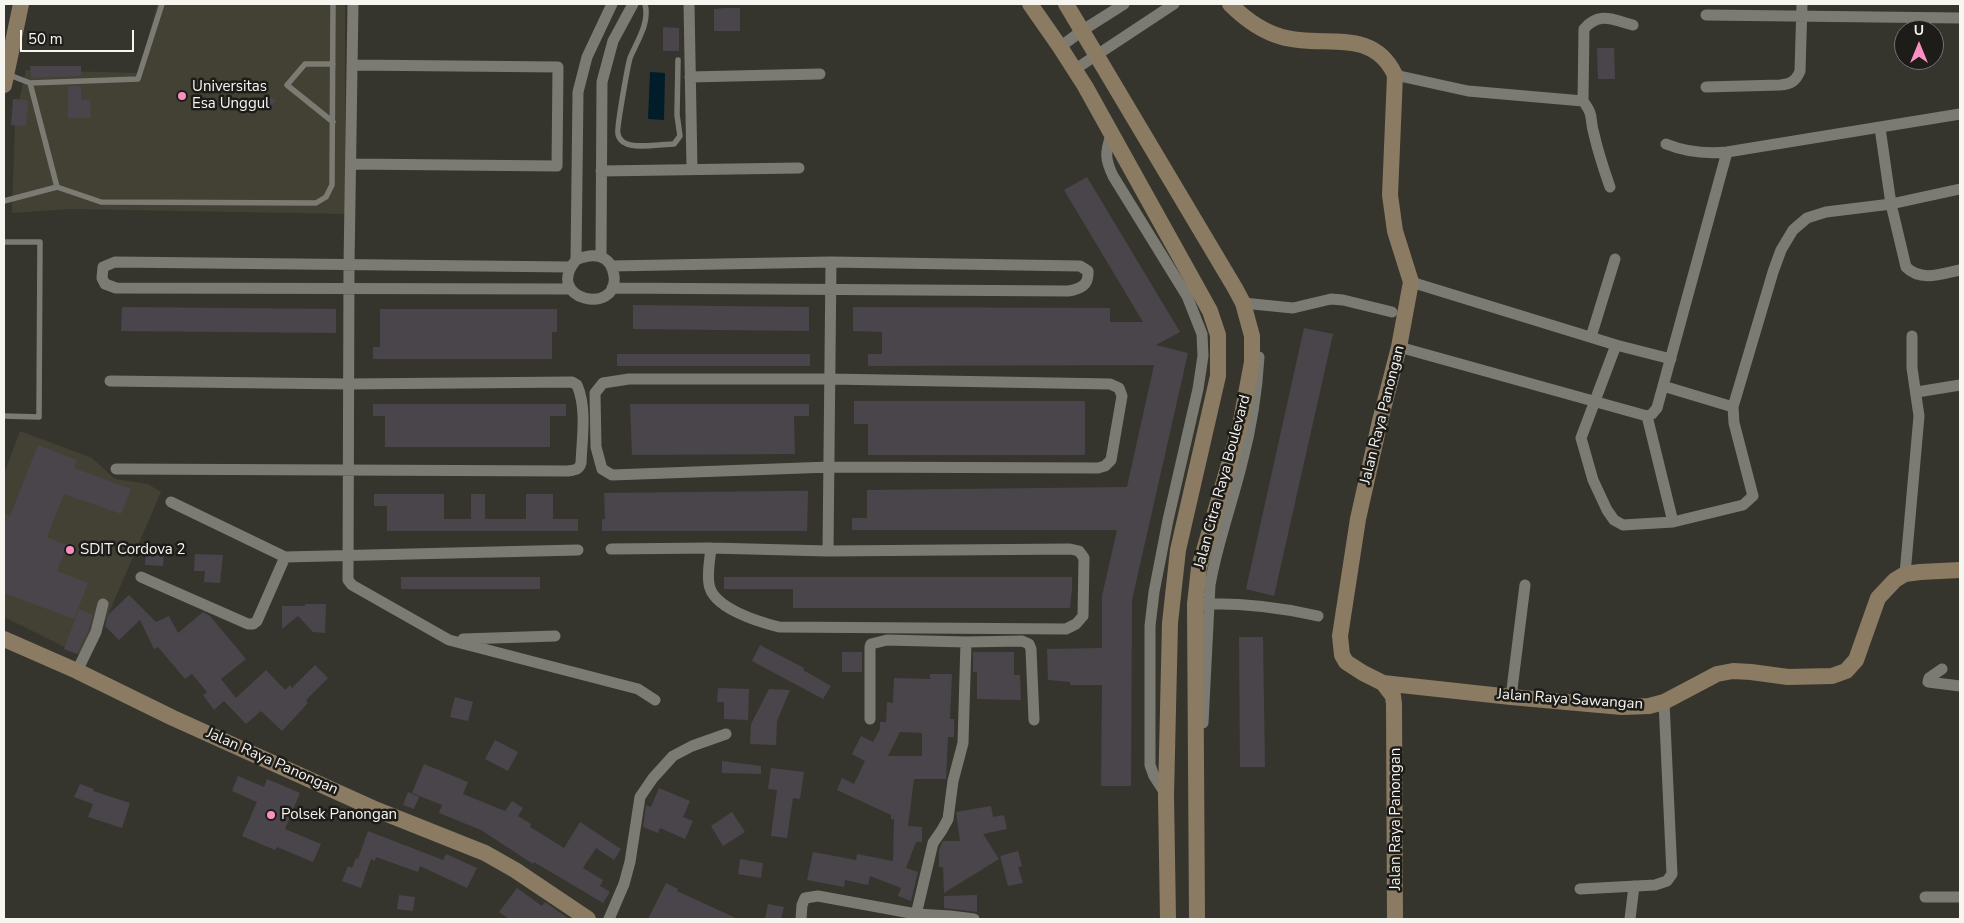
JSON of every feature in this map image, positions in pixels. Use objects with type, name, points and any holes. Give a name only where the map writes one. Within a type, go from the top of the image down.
[{"type":"street","points":[[5,79],[20,4]]},
{"type":"street","points":[[353,4],[349,265],[348,580],[352,585],[448,640],[638,689],[655,700]]},
{"type":"street","points":[[570,289],[116,288],[105,284],[102,278],[104,267],[115,262],[349,265],[573,264],[588,255],[602,257],[611,266],[614,277],[612,288],[604,297],[592,301],[580,298],[570,289],[568,278],[573,264],[578,92],[587,56],[612,4]]},
{"type":"street","points":[[602,257],[602,82],[613,41],[633,4]]},
{"type":"street","points":[[689,4],[692,169]]},
{"type":"street","name":"Jalan Citra Raya Boulevard","points":[[1030,4],[1060,47],[1111,135],[1149,220],[1193,294],[1210,311],[1218,335],[1210,357],[1218,376],[1193,446],[1174,578],[1170,627],[1166,795],[1168,919]]},
{"type":"street","name":"Jalan Citra Raya Boulevard","points":[[1066,4],[1245,310],[1252,336],[1252,362],[1240,426],[1237,460],[1199,568],[1202,604],[1196,754],[1197,919]]},
{"type":"street","points":[[1060,47],[1082,30],[1124,4]]},
{"type":"street","points":[[1074,70],[1174,4]]},
{"type":"street","points":[[1230,4],[1248,20],[1264,30],[1281,37],[1295,40],[1361,44],[1375,50],[1391,66],[1395,75],[1468,91],[1583,101]]},
{"type":"street","points":[[1706,86],[1790,84],[1797,79],[1800,71],[1802,10]]},
{"type":"street","points":[[1706,15],[1802,10],[1960,18]]},
{"type":"street","points":[[1610,188],[1593,132],[1593,119],[1583,101],[1584,29],[1591,20],[1600,17],[1633,25]]},
{"type":"street","points":[[352,164],[557,166],[558,67],[353,65]]},
{"type":"street","points":[[690,77],[820,74]]},
{"type":"street","name":"Jalan Raya Panongan","points":[[1395,75],[1390,195],[1395,231],[1411,282],[1399,347],[1358,519],[1340,636],[1342,655],[1346,662],[1383,683],[1393,696],[1395,919]]},
{"type":"street","points":[[1666,144],[1704,154],[1727,152],[1960,114]]},
{"type":"street","points":[[1880,128],[1891,204],[1906,267],[1919,276],[1960,270]]},
{"type":"street","points":[[1399,347],[1647,416],[1652,414],[1657,408],[1727,152]]},
{"type":"street","points":[[601,171],[799,168]]},
{"type":"street","points":[[1616,345],[1581,438],[1593,480],[1607,510],[1614,520],[1623,525],[1673,522],[1743,505],[1752,496],[1734,422],[1733,407],[1776,264],[1781,250],[1793,230],[1807,218],[1826,212],[1891,204],[1960,190]]},
{"type":"street","points":[[1591,338],[1615,259]]},
{"type":"street","points":[[611,266],[831,262],[1080,266],[1088,271],[1089,278],[1085,285],[1077,290],[1068,291],[612,288]]},
{"type":"street","points":[[828,551],[831,262]]},
{"type":"street","points":[[1411,282],[1591,338],[1671,359]]},
{"type":"street","points":[[1245,310],[1293,308],[1331,299],[1343,300],[1392,312]]},
{"type":"street","points":[[1912,336],[1912,368],[1919,416],[1905,574],[1960,570]]},
{"type":"street","points":[[830,379],[1110,384],[1119,388],[1122,396],[1111,460],[1106,466],[1098,468],[830,467],[612,475],[602,469],[596,448],[595,393],[604,383],[614,380],[830,379]]},
{"type":"street","points":[[110,380],[349,384],[572,382],[577,384],[580,391],[583,410],[581,463],[580,467],[576,470],[116,469]]},
{"type":"street","points":[[1917,392],[1960,385]]},
{"type":"street","points":[[1663,386],[1733,407]]},
{"type":"street","points":[[1647,416],[1673,522]]},
{"type":"street","points":[[1166,795],[1154,776],[1150,765],[1150,626],[1165,535],[1193,446]]},
{"type":"street","points":[[171,502],[285,557],[578,550]]},
{"type":"street","points":[[1165,535],[1181,539]]},
{"type":"street","points":[[610,549],[710,548],[828,551],[1070,549],[1079,551],[1084,558],[1083,616],[1076,624],[1066,629],[779,627],[760,623],[720,602],[712,594],[708,583],[710,548]]},
{"type":"street","points":[[141,577],[248,624],[253,624],[257,621],[285,557]]},
{"type":"street","name":"Jalan Raya Sawangan","points":[[1383,683],[1511,698],[1622,707],[1649,706],[1664,702],[1716,674],[1733,671],[1788,677],[1832,676],[1846,671],[1856,660],[1878,598],[1886,588],[1905,574]]},
{"type":"street","points":[[1511,698],[1525,585]]},
{"type":"street","points":[[77,671],[96,632],[103,604]]},
{"type":"street","points":[[1202,604],[1253,604],[1318,616]]},
{"type":"street","points":[[1150,626],[1170,627]]},
{"type":"street","points":[[448,640],[555,636]]},
{"type":"street","name":"Jalan Raya Panongan","points":[[4,639],[377,810],[485,853],[529,878],[588,919]]},
{"type":"street","points":[[870,719],[870,647],[872,644],[887,640],[966,642],[1022,640],[1029,644],[1031,649],[1034,720]]},
{"type":"street","points":[[916,917],[933,843],[948,819],[953,781],[963,743],[966,642]]},
{"type":"street","points":[[1942,669],[1929,678],[1928,682],[1960,686]]},
{"type":"street","points":[[1580,889],[1655,886],[1667,881],[1672,874],[1664,702]]},
{"type":"street","points":[[1150,719],[1168,721]]},
{"type":"street","points":[[609,919],[624,884],[630,862],[640,797],[653,778],[673,756],[692,746],[726,734]]},
{"type":"street","points":[[1630,919],[1634,886]]},
{"type":"street","points":[[801,919],[802,905],[805,898],[810,896],[818,896],[916,917],[950,916],[974,919]]},
{"type":"street","points":[[1925,897],[1960,897]]},
{"type":"lane","points":[[5,79],[30,83],[138,80],[162,4]]},
{"type":"lane","points":[[4,201],[57,187],[101,202],[316,203],[326,197],[332,185],[333,4]]},
{"type":"lane","points":[[644,4],[647,11],[644,26],[627,70],[625,94],[617,124],[618,134],[623,143],[637,145],[674,144],[678,140],[680,136],[677,116],[678,60]]},
{"type":"lane","points":[[333,64],[305,64],[287,86],[333,122]]},
{"type":"lane","points":[[30,83],[57,187]]},
{"type":"lane","points":[[4,242],[40,242],[40,252],[39,416],[4,416]]},
{"type":"shaded area","name":"Universitas Esa Unggul","points":[[157,4],[345,4],[345,214],[71,209],[12,213],[15,119],[26,70],[139,73]]},
{"type":"shaded area","name":"SDIT Cordova 2","points":[[20,431],[92,458],[115,479],[148,484],[161,492],[89,659],[4,617],[4,474]]},
{"type":"water","points":[[650,72],[665,73],[664,120],[648,119]]},
{"type":"building","points":[[740,8],[740,31],[714,31],[714,9]]},
{"type":"building","points":[[663,27],[679,28],[679,51],[663,51]]},
{"type":"building","points":[[1597,48],[1614,48],[1615,79],[1598,79]]},
{"type":"building","points":[[30,66],[81,66],[81,76],[31,78]]},
{"type":"building","points":[[68,86],[81,86],[81,100],[90,100],[91,118],[68,118]]},
{"type":"building","points":[[266,94],[276,101],[268,112],[258,105]]},
{"type":"building","points":[[13,99],[28,100],[26,126],[11,125]]},
{"type":"building","points":[[1087,177],[1180,332],[1156,345],[1188,353],[1132,600],[1131,786],[1101,786],[1102,685],[1070,685],[1070,682],[1048,680],[1047,649],[1102,648],[1102,596],[1117,530],[852,530],[852,518],[867,518],[867,490],[1127,487],[1154,365],[868,366],[868,354],[882,354],[882,332],[853,331],[853,307],[1110,308],[1110,322],[1143,322],[1064,190]]},
{"type":"building","points":[[633,305],[809,307],[809,331],[633,329]]},
{"type":"building","points":[[122,307],[336,309],[336,333],[121,331]]},
{"type":"building","points":[[380,309],[557,309],[557,332],[552,332],[552,359],[373,359],[373,347],[380,347]]},
{"type":"building","points":[[1304,328],[1333,334],[1274,596],[1246,589]]},
{"type":"building","points":[[617,354],[810,354],[810,366],[617,366]]},
{"type":"building","points":[[854,401],[1085,401],[1085,455],[868,455],[868,424],[854,424]]},
{"type":"building","points":[[373,404],[566,404],[566,416],[550,416],[550,447],[385,447],[385,416],[373,416]]},
{"type":"building","points":[[630,404],[809,404],[809,416],[794,416],[795,454],[632,455]]},
{"type":"building","points":[[38,445],[77,460],[74,468],[131,489],[121,514],[64,494],[47,537],[67,545],[57,571],[88,583],[74,619],[4,593],[4,513],[10,516]]},
{"type":"building","points":[[808,491],[807,531],[602,531],[602,519],[605,519],[604,493]]},
{"type":"building","points":[[374,494],[444,494],[444,519],[471,519],[471,494],[485,494],[485,519],[526,519],[526,494],[553,494],[553,519],[578,519],[578,531],[387,531],[387,506],[374,506]]},
{"type":"building","points":[[146,549],[164,550],[163,566],[145,565]]},
{"type":"building","points":[[195,554],[223,555],[220,583],[204,582],[205,571],[194,571]]},
{"type":"building","points":[[401,577],[540,577],[540,589],[401,589]]},
{"type":"building","points":[[724,577],[1072,577],[1072,589],[1070,608],[793,608],[793,589],[724,589]]},
{"type":"building","points":[[129,595],[156,622],[169,616],[178,633],[203,612],[210,616],[246,659],[221,679],[236,698],[266,670],[285,690],[290,685],[292,688],[315,665],[328,678],[306,700],[308,703],[282,731],[261,711],[246,724],[224,701],[214,710],[203,695],[207,692],[192,674],[185,679],[158,647],[154,649],[140,620],[119,640],[105,626],[108,615]]},
{"type":"building","points":[[305,604],[326,604],[325,633],[313,632],[298,616],[282,629],[282,606],[305,606]]},
{"type":"building","points":[[79,609],[93,615],[89,629],[77,654],[64,649]]},
{"type":"building","points":[[1239,637],[1263,637],[1265,767],[1240,767]]},
{"type":"building","points":[[760,645],[804,668],[803,670],[831,686],[823,699],[752,661]]},
{"type":"building","points":[[842,652],[862,652],[862,672],[842,672]]},
{"type":"building","points":[[973,652],[1014,652],[1014,675],[1020,675],[1021,700],[977,699],[977,672],[973,672]]},
{"type":"building","points":[[930,674],[952,674],[950,719],[954,719],[954,737],[948,737],[946,779],[914,779],[908,826],[922,827],[922,842],[916,842],[906,868],[918,872],[911,901],[898,896],[901,888],[870,876],[868,885],[845,880],[844,887],[807,880],[813,852],[856,860],[857,854],[893,861],[894,819],[891,819],[891,815],[837,790],[842,778],[854,784],[865,761],[852,754],[861,736],[873,742],[880,729],[880,722],[886,722],[887,702],[893,703],[894,678],[930,679]],"holes":[[[900,732],[922,733],[922,756],[888,756]]]},
{"type":"building","points":[[718,688],[749,689],[748,720],[724,719],[724,702],[717,702]]},
{"type":"building","points":[[769,689],[790,690],[777,721],[776,745],[750,744],[751,724]]},
{"type":"building","points":[[455,697],[473,702],[468,721],[450,717]]},
{"type":"building","points":[[495,740],[518,752],[508,771],[485,759]]},
{"type":"building","points":[[722,761],[761,766],[761,774],[722,773]]},
{"type":"building","points":[[424,764],[468,782],[463,794],[505,811],[512,801],[523,808],[518,816],[531,824],[530,827],[564,848],[580,822],[621,849],[614,860],[596,848],[583,868],[603,880],[600,886],[610,892],[603,903],[534,862],[533,864],[481,830],[439,813],[442,805],[412,793]]},
{"type":"building","points":[[771,768],[804,772],[800,799],[793,798],[787,838],[771,836],[777,790],[768,789]]},
{"type":"building","name":"Polsek Panongan","points":[[238,776],[264,787],[267,779],[300,793],[285,829],[321,844],[313,862],[277,847],[275,850],[242,836],[257,802],[232,791]]},
{"type":"building","points":[[80,784],[94,789],[93,791],[130,803],[122,828],[88,817],[93,804],[74,797]]},
{"type":"building","points":[[659,788],[690,801],[683,817],[693,821],[685,839],[660,828],[658,833],[643,827],[646,805],[651,807]]},
{"type":"building","points":[[408,792],[419,797],[414,809],[403,805]]},
{"type":"building","points":[[991,806],[993,817],[1004,815],[1007,829],[983,834],[999,859],[944,893],[943,867],[939,867],[939,850],[943,841],[960,841],[956,812]]},
{"type":"building","points":[[732,812],[745,832],[723,846],[711,826]]},
{"type":"building","points":[[368,831],[443,860],[446,854],[477,868],[467,888],[420,866],[418,872],[376,857],[375,861],[371,859],[361,888],[342,881],[348,866],[352,868],[356,858],[358,859]]},
{"type":"building","points":[[1018,851],[1022,866],[1018,867],[1023,883],[1008,886],[1000,856]]},
{"type":"building","points":[[740,859],[763,863],[761,878],[738,874]]},
{"type":"building","points":[[666,883],[678,889],[677,891],[738,919],[648,919]]},
{"type":"building","points":[[517,888],[542,906],[545,902],[569,919],[509,919],[499,912]]},
{"type":"building","points":[[399,895],[415,897],[413,911],[397,909]]},
{"type":"building","points":[[977,895],[977,912],[944,908],[944,896]]},
{"type":"building","points":[[768,904],[784,907],[781,919],[765,919]]},
{"type":"place","name":"Universitas Esa Unggul","points":[[182,96]]},
{"type":"place","name":"SDIT Cordova 2","points":[[70,550]]},
{"type":"place","name":"Polsek Panongan","points":[[271,815]]}]
